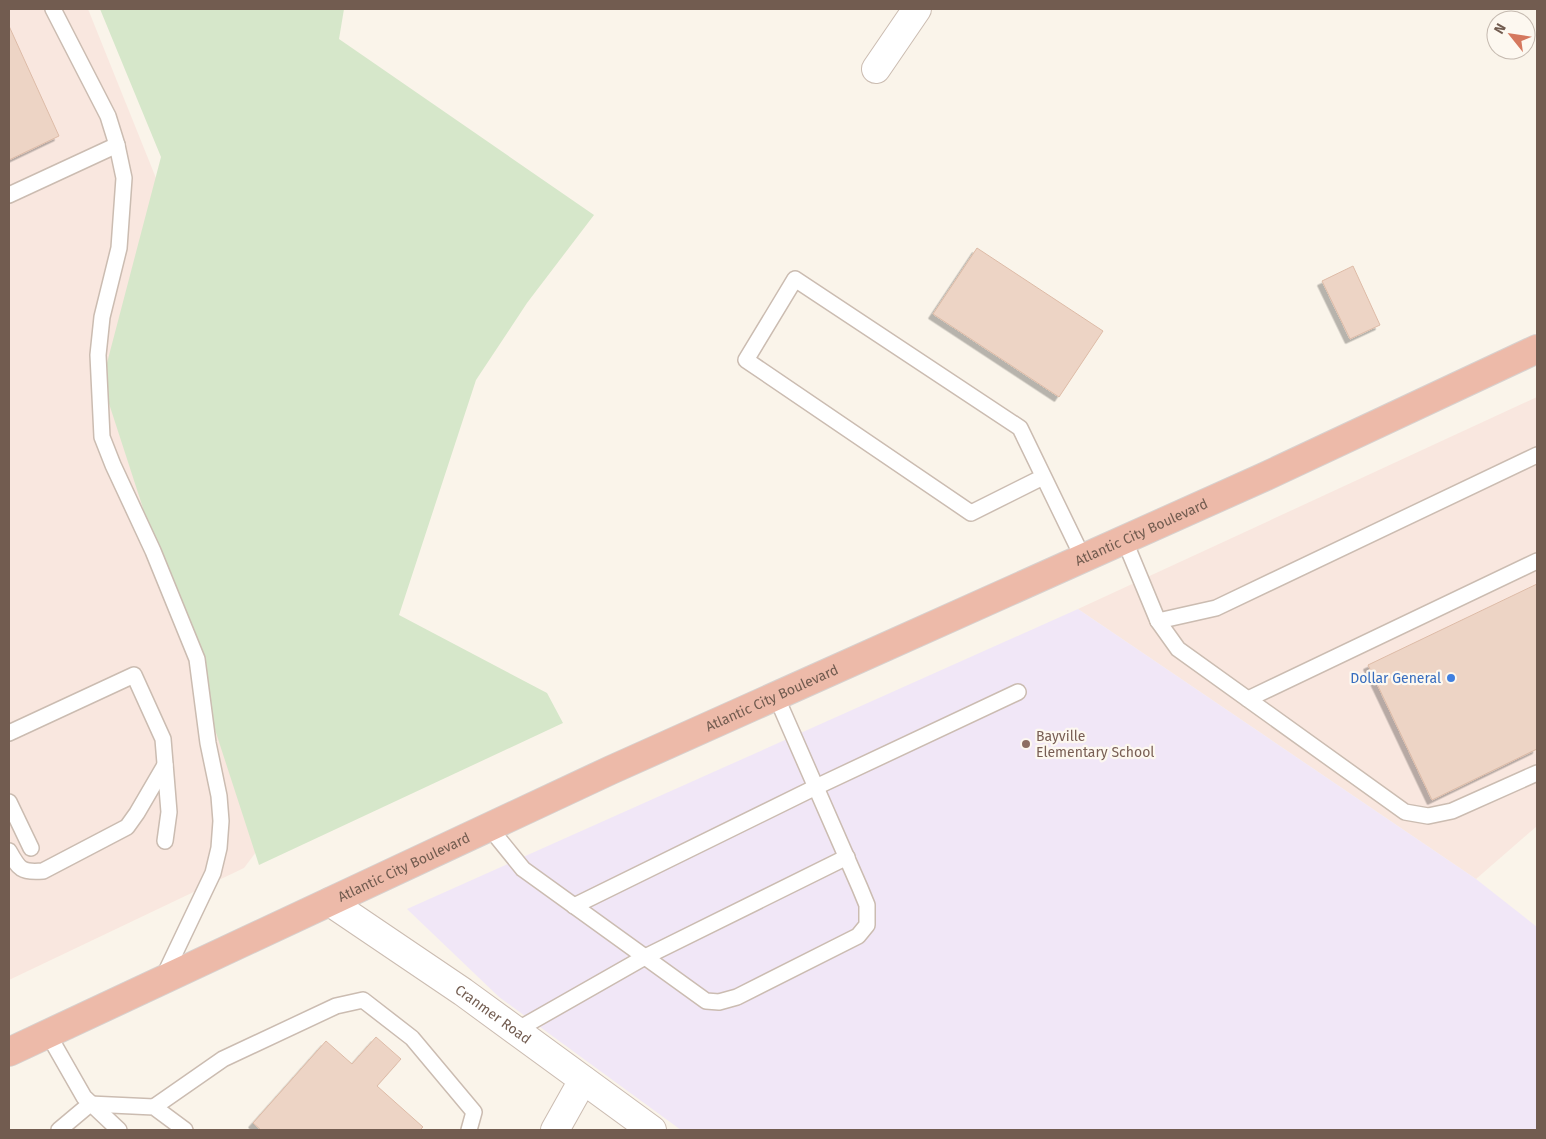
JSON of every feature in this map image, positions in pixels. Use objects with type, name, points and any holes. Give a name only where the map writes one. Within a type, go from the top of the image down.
[{"type":"highway","name":"Atlantic City Boulevard","points":[[9,1052],[489,827],[1264,477],[1537,349]]},
{"type":"street","points":[[876,69],[917,9]]},
{"type":"street","name":"Cranmer Road","points":[[330,902],[463,992],[652,1130]]},
{"type":"street","points":[[555,1130],[584,1080]]},
{"type":"lane","points":[[53,9],[108,116],[117,144],[124,178],[119,248],[102,317],[98,356],[102,437],[153,551],[197,659],[208,743],[219,796],[221,821],[219,848],[213,873],[162,980]]},
{"type":"lane","points":[[9,195],[117,144]]},
{"type":"lane","points":[[1043,477],[971,513],[746,360],[795,280],[1020,428],[1083,558]]},
{"type":"lane","points":[[1158,621],[1216,608],[1537,455]]},
{"type":"lane","points":[[1124,539],[1158,621],[1178,649],[1405,812],[1428,816],[1452,811],[1537,773]]},
{"type":"lane","points":[[1248,699],[1537,560]]},
{"type":"lane","points":[[9,733],[134,675],[163,738],[169,812],[165,840]]},
{"type":"lane","points":[[574,906],[816,787],[1018,692]]},
{"type":"lane","points":[[489,827],[523,869],[706,1001],[720,1002],[737,997],[858,936],[867,925],[867,905],[776,696]]},
{"type":"lane","points":[[9,851],[18,868],[28,872],[43,871],[127,827],[165,765]]},
{"type":"lane","points":[[9,802],[30,848]]},
{"type":"lane","points":[[515,1031],[645,957],[847,857]]},
{"type":"lane","points":[[154,1107],[223,1059],[336,1006],[363,1000],[412,1038],[474,1112],[469,1130]]},
{"type":"lane","points":[[48,1034],[84,1097],[119,1130]]},
{"type":"lane","points":[[59,1130],[90,1104],[154,1107],[185,1130]]},
{"type":"shaded area","points":[[9,9],[88,9],[164,198],[274,828],[244,868],[9,980]]},
{"type":"shaded area","points":[[1537,397],[1537,826],[1476,879],[1078,609]]},
{"type":"shaded area","name":"Bayville Elementary School","points":[[1078,609],[1476,879],[1537,927],[1537,1130],[681,1130],[499,997],[407,909]]},
{"type":"green space","points":[[100,9],[344,9],[339,39],[594,215],[527,303],[476,380],[399,615],[547,693],[563,723],[259,865],[102,382],[161,157]]},
{"type":"building","points":[[9,26],[59,136],[9,160]]},
{"type":"building","points":[[977,248],[1103,331],[1059,397],[933,314]]},
{"type":"building","points":[[1353,266],[1380,325],[1350,339],[1322,281]]},
{"type":"building","points":[[1537,584],[1537,749],[1432,800],[1368,665]]},
{"type":"building","points":[[376,1037],[401,1059],[377,1086],[423,1127],[420,1130],[261,1130],[253,1123],[326,1041],[352,1064]]},
{"type":"place","name":"Dollar General","points":[[1451,678]]},
{"type":"place","name":"Bayville Elementary School","points":[[1026,744]]}]
